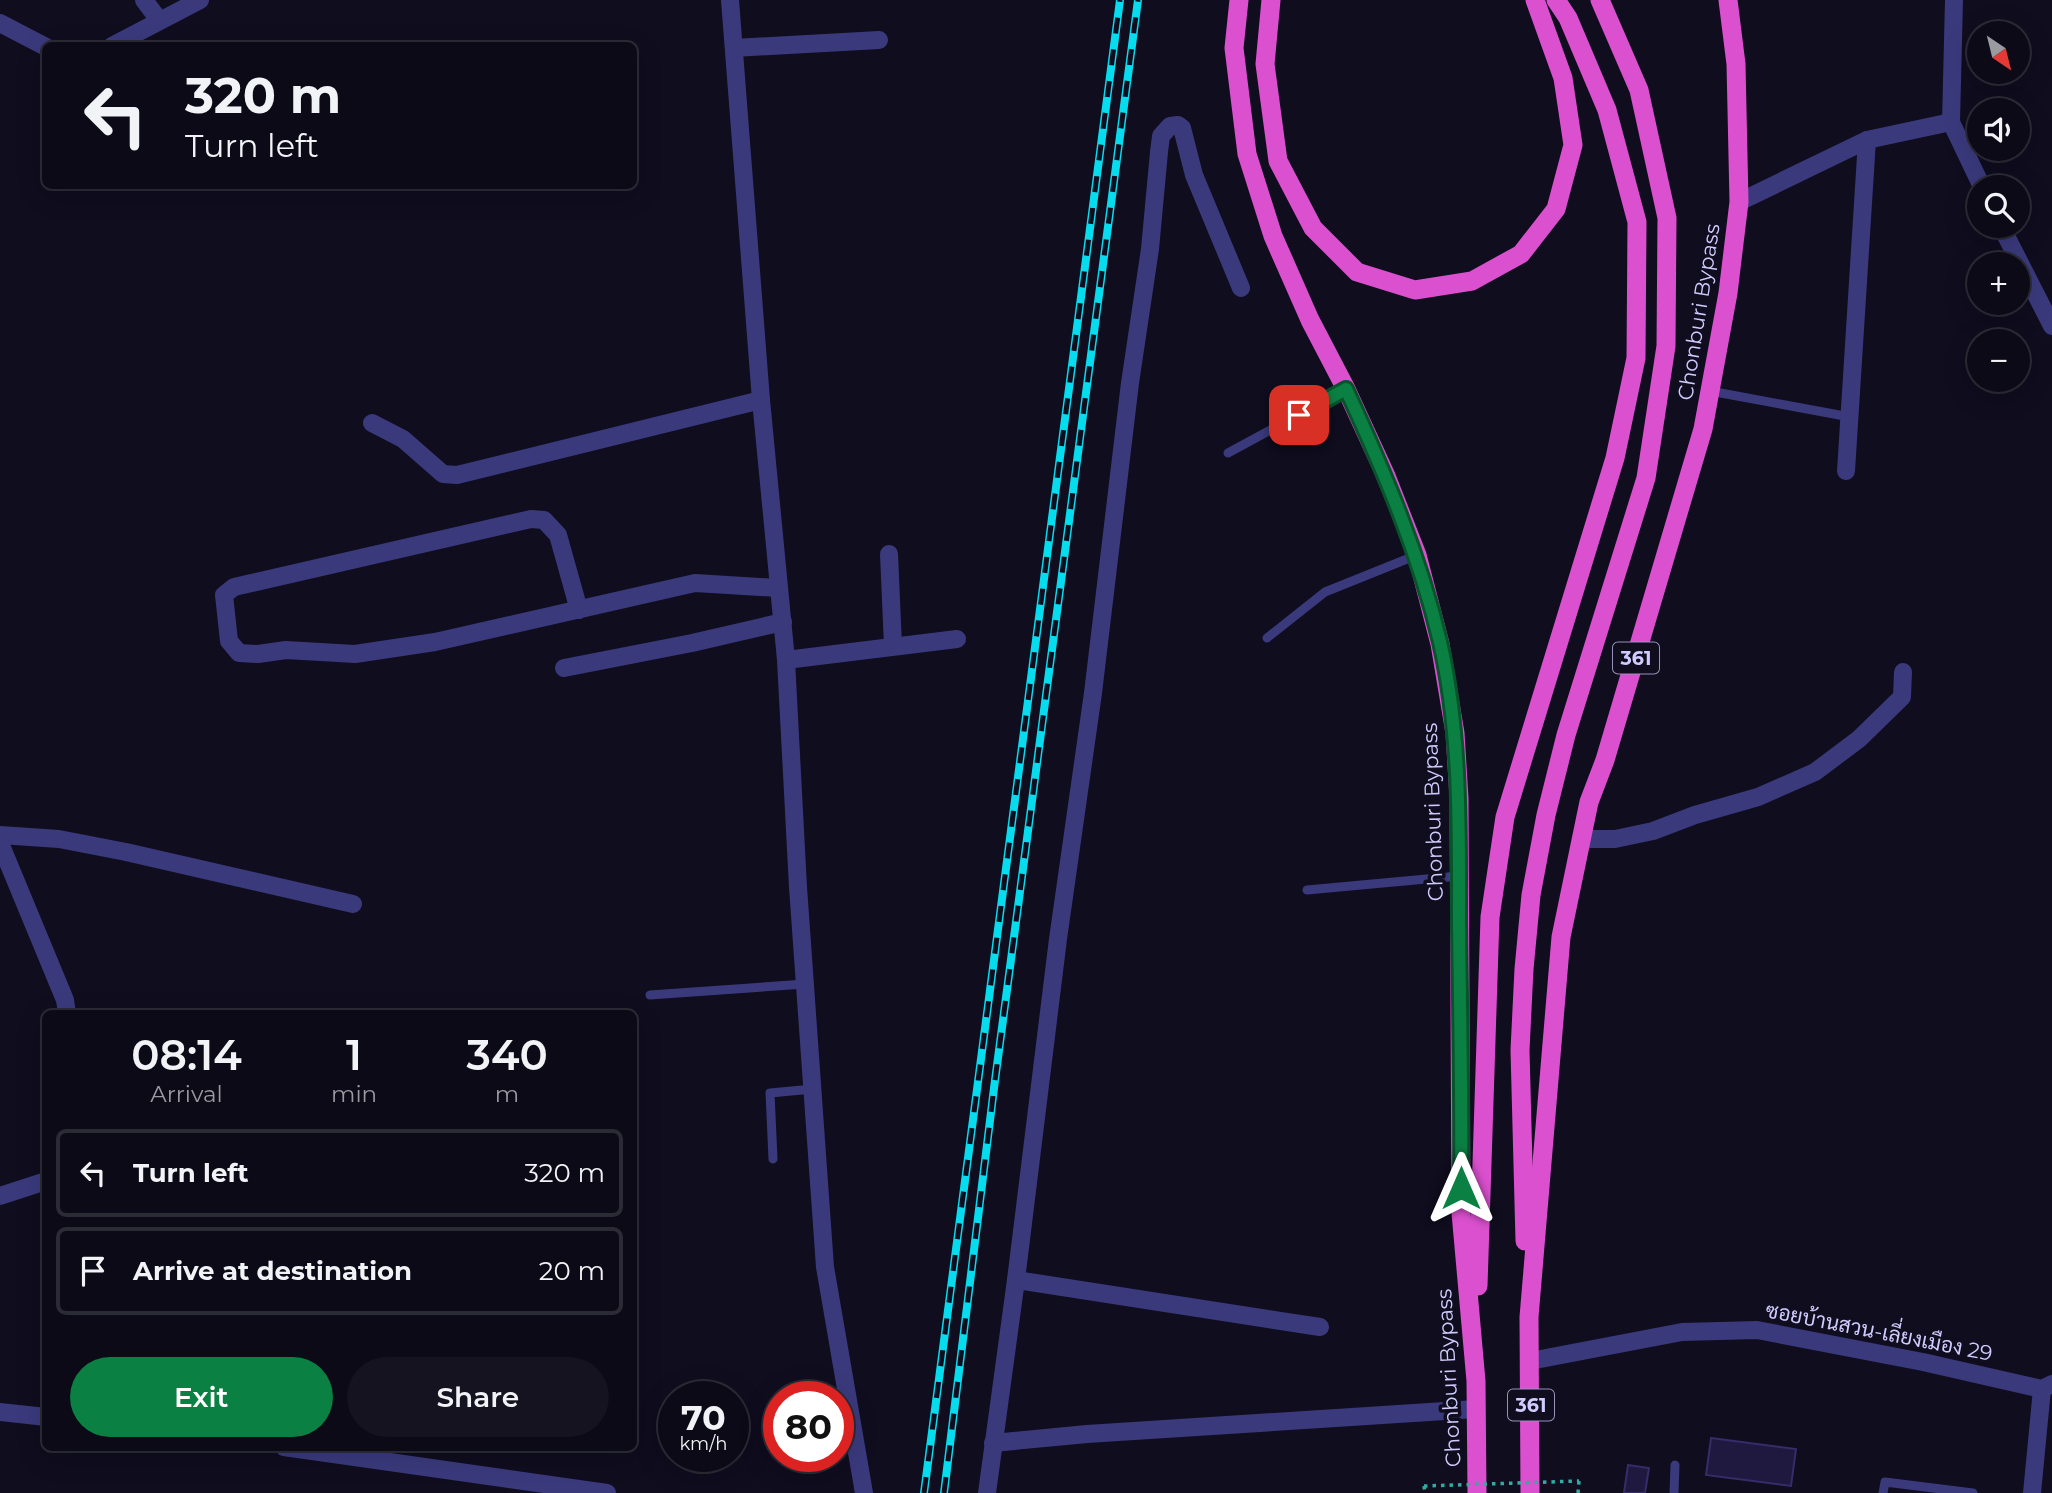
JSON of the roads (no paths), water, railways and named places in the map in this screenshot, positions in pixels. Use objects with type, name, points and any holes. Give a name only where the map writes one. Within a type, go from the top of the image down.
[{"type":"highway","name":"Chonburi Bypass","points":[[1239,0],[1234,48],[1247,154],[1273,236],[1310,320],[1387,477],[1417,555],[1440,643],[1455,733],[1459,798],[1461,1213],[1476,1381],[1477,1493]]},
{"type":"highway","points":[[1271,0],[1265,64],[1278,161],[1313,228],[1357,272],[1415,290],[1472,281],[1521,254],[1556,209],[1573,145],[1563,78],[1535,0]]},
{"type":"highway","points":[[1476,1381],[1490,917],[1505,817],[1615,458],[1636,358],[1637,222],[1607,110],[1568,18],[1556,0]]},
{"type":"highway","points":[[1530,1317],[1523,1194],[1520,1051],[1531,895],[1546,815],[1566,735],[1646,478],[1666,346],[1667,218],[1639,90],[1600,0]]},
{"type":"highway","name":"Chonburi Bypass","points":[[1530,1493],[1530,1317],[1561,937],[1589,802],[1605,760],[1703,429],[1728,293],[1739,202],[1736,64],[1728,0]]},
{"type":"street","points":[[144,0],[159,20]]},
{"type":"street","points":[[119,42],[200,0]]},
{"type":"street","points":[[730,0],[761,400],[786,660],[825,1267],[864,1493]]},
{"type":"street","points":[[1954,0],[1951,122],[1976,175]]},
{"type":"street","points":[[0,23],[42,45]]},
{"type":"street","points":[[734,48],[879,40]]},
{"type":"street","points":[[1739,202],[1867,140],[1951,122]]},
{"type":"street","points":[[987,1493],[1058,939],[1093,693],[1130,383],[1150,249],[1161,136],[1170,126],[1178,125],[1182,128],[1194,175],[1241,288]]},
{"type":"street","points":[[1846,471],[1867,140]]},
{"type":"street","points":[[2007,238],[2052,326]]},
{"type":"street","points":[[372,423],[403,439],[443,474],[457,475],[761,400]]},
{"type":"street","points":[[579,610],[558,535],[544,520],[531,519],[234,587],[224,594],[229,641],[239,653],[258,654],[286,650],[355,654],[435,642],[579,610],[695,583],[778,588]]},
{"type":"street","points":[[889,554],[893,646]]},
{"type":"street","points":[[564,667],[692,643],[783,622]]},
{"type":"street","points":[[786,660],[957,639]]},
{"type":"street","points":[[1581,839],[1615,839],[1653,831],[1695,815],[1758,797],[1815,772],[1859,739],[1902,697],[1903,672]]},
{"type":"street","points":[[0,835],[59,839],[126,852],[354,904]]},
{"type":"street","points":[[0,843],[65,1000],[67,1010]]},
{"type":"street","points":[[0,1196],[42,1182]]},
{"type":"street","points":[[1016,1280],[1320,1327]]},
{"type":"street","name":"ซอยบ้านสวน-เลี่ยงเมือง 29","points":[[1530,1362],[1682,1332],[1757,1331],[2047,1386]]},
{"type":"street","points":[[2032,1493],[2047,1386]]},
{"type":"street","points":[[993,1443],[1087,1434],[1476,1409]]},
{"type":"street","points":[[0,1412],[42,1417]]},
{"type":"street","points":[[311,1451],[509,1486],[607,1493]]},
{"type":"lane","points":[[1228,453],[1346,389]]},
{"type":"lane","points":[[1710,391],[1850,416]]},
{"type":"lane","points":[[1267,638],[1325,592],[1417,555]]},
{"type":"lane","points":[[1307,890],[1459,876]]},
{"type":"lane","points":[[650,995],[805,984]]},
{"type":"lane","points":[[773,1159],[770,1093],[813,1089]]},
{"type":"lane","points":[[1674,1493],[1675,1465]]},
{"type":"lane","points":[[1883,1493],[1885,1482],[1973,1493]]},
{"type":"railway","points":[[924,1493],[1120,0]]},
{"type":"railway","points":[[944,1493],[994,1088],[1138,0]]}]
